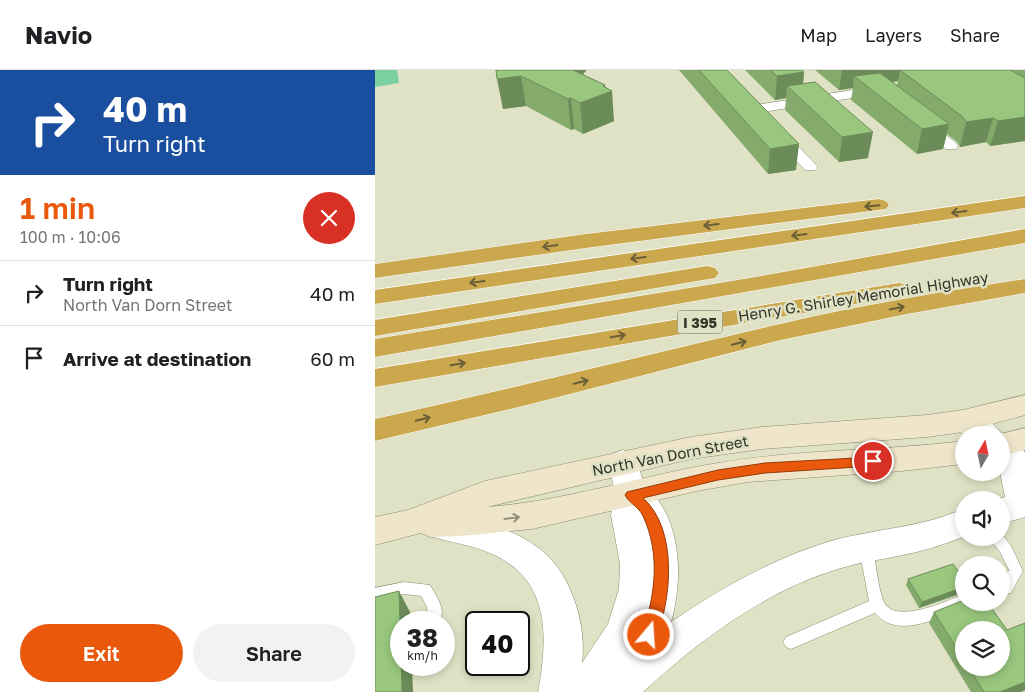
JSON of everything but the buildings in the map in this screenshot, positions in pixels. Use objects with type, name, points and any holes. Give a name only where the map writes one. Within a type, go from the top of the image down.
[{"type":"highway","points":[[375,270],[804,213],[1025,189]]},
{"type":"highway","points":[[375,297],[1025,202]]},
{"type":"highway","points":[[375,328],[766,264],[1025,230]]},
{"type":"highway","points":[[375,348],[738,287],[1025,236]]},
{"type":"highway","name":"Henry G. Shirley Memorial Highway","points":[[375,378],[661,328],[1025,270]]},
{"type":"highway","points":[[375,430],[523,396],[781,332],[907,306],[1025,286]]},
{"type":"main road","name":"North Van Dorn Street","points":[[1007,426],[1025,405]]},
{"type":"main road","name":"North Van Dorn Street","points":[[375,531],[411,523],[485,494],[623,462],[727,442],[886,430],[955,435]]},
{"type":"main road","name":"North Van Dorn Street","points":[[411,523],[486,522],[547,513],[718,475],[765,468],[904,459],[955,453]]},
{"type":"street","points":[[756,109],[885,91]]},
{"type":"street","points":[[744,96],[809,167]]},
{"type":"street","points":[[916,118],[951,146]]},
{"type":"street","points":[[1010,453],[1015,462],[1019,492],[1025,503],[1010,508]]},
{"type":"street","points":[[583,692],[617,646],[626,628],[634,600],[638,571],[633,537],[627,514],[632,495],[623,462]]},
{"type":"street","points":[[618,688],[649,635],[659,603],[662,571],[657,534],[648,510],[632,495]]},
{"type":"street","points":[[411,523],[459,528],[480,533],[517,551],[541,570],[555,594],[561,612],[564,647],[563,674],[558,692]]},
{"type":"street","points":[[618,688],[658,653],[727,605],[758,587],[799,568],[837,554],[925,536],[955,526]]},
{"type":"lane","points":[[866,547],[877,605],[886,615],[905,618],[924,615],[955,604]]},
{"type":"lane","points":[[1010,558],[1016,571],[1010,580]]},
{"type":"lane","points":[[375,595],[404,588],[425,590],[433,603],[434,611]]},
{"type":"lane","points":[[791,642],[877,605]]},
{"type":"shaded area","points":[[375,70],[397,70],[399,83],[375,87]]},
{"type":"route","points":[[649,635],[659,603],[662,571],[657,534],[648,510],[632,495],[718,475],[765,468],[873,461]]}]
